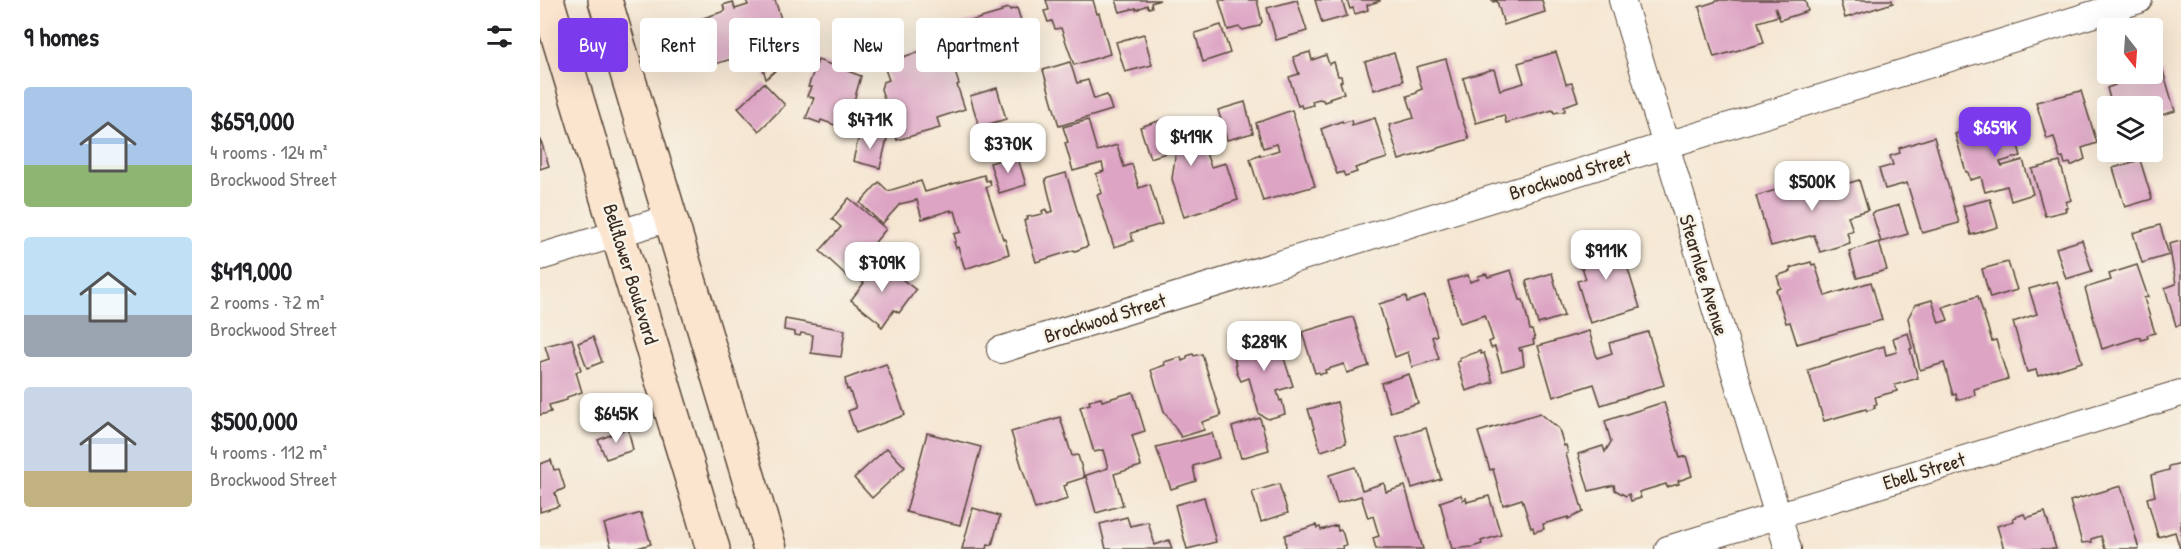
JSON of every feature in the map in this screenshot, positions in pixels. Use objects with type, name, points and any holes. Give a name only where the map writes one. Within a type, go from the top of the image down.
[{"type":"main road","name":"Bellflower Boulevard","points":[[548,0],[713,549]]},
{"type":"main road","points":[[605,0],[770,549]]},
{"type":"street","name":"Stearnlee Avenue","points":[[1622,0],[1788,549]]},
{"type":"street","name":"Brockwood Street","points":[[1000,350],[2139,0]]},
{"type":"street","points":[[540,257],[670,218]]},
{"type":"street","name":"Ebell Street","points":[[1668,549],[2181,393]]},
{"type":"building","points":[[746,0],[775,0],[781,18],[729,18],[729,60],[717,63],[717,18],[703,18],[725,11],[723,5],[733,2],[735,9],[748,5]]},
{"type":"building","points":[[1046,0],[1093,0],[1097,14],[1099,13],[1110,54],[1074,65],[1061,28],[1055,29],[1052,21],[1048,22],[1044,11],[1049,10]]},
{"type":"building","points":[[1116,0],[1160,0],[1151,3],[1152,7],[1149,8],[1147,5],[1136,10],[1136,8],[1120,12]]},
{"type":"building","points":[[1219,0],[1257,0],[1262,22],[1259,26],[1243,30],[1239,27],[1228,30]]},
{"type":"building","points":[[1297,0],[1307,31],[1276,40],[1267,8]]},
{"type":"building","points":[[1315,0],[1342,0],[1347,16],[1322,23]]},
{"type":"building","points":[[1347,0],[1380,1],[1367,5],[1368,10],[1355,14],[1353,8],[1350,9]]},
{"type":"building","points":[[1492,0],[1542,0],[1545,12],[1504,25],[1497,1]]},
{"type":"building","points":[[1720,0],[1805,0],[1808,11],[1780,20],[1775,7],[1778,16],[1758,22],[1764,43],[1714,57],[1699,7]]},
{"type":"building","points":[[1840,0],[1892,0],[1893,3],[1845,18]]},
{"type":"building","points":[[1017,8],[1020,18],[981,18],[1002,12],[1001,10]]},
{"type":"building","points":[[1221,25],[1230,53],[1203,62],[1195,33]]},
{"type":"building","points":[[1144,34],[1152,65],[1125,72],[1116,42]]},
{"type":"building","points":[[1310,52],[1312,60],[1326,55],[1329,64],[1334,62],[1338,76],[1341,76],[1342,81],[1340,82],[1344,93],[1324,102],[1319,99],[1312,101],[1313,105],[1302,108],[1301,105],[1298,106],[1289,77],[1299,74],[1293,57]]},
{"type":"building","points":[[1556,52],[1566,84],[1572,83],[1578,101],[1564,106],[1565,111],[1554,113],[1553,110],[1506,123],[1504,115],[1476,123],[1463,78],[1494,69],[1500,90],[1524,83],[1518,63]]},
{"type":"building","points":[[916,53],[916,72],[955,72],[965,109],[937,118],[940,128],[897,140],[881,89],[883,82],[889,80],[886,72],[904,72],[904,57]]},
{"type":"building","points":[[1394,53],[1403,81],[1374,90],[1365,62]]},
{"type":"building","points":[[1446,59],[1469,139],[1399,160],[1389,125],[1414,118],[1407,96],[1422,89],[1416,67]]},
{"type":"building","points":[[820,61],[832,65],[832,72],[850,72],[861,76],[846,129],[821,120],[820,123],[806,118],[814,98],[807,96],[811,87],[808,87],[814,72],[820,72]]},
{"type":"building","points":[[1070,62],[1077,83],[1088,80],[1094,99],[1107,95],[1112,110],[1059,126],[1043,70]]},
{"type":"building","points":[[2163,71],[2175,111],[2163,115],[2163,96],[2109,96],[2107,88],[2115,85],[2163,84]]},
{"type":"building","points":[[764,72],[774,72],[766,79]]},
{"type":"building","points":[[764,83],[785,105],[759,131],[738,108]]},
{"type":"building","points":[[997,88],[1006,119],[979,127],[970,96]]},
{"type":"building","points":[[2081,91],[2097,143],[2082,148],[2085,159],[2071,166],[2070,163],[2065,164],[2063,157],[2060,158],[2054,137],[2047,139],[2036,102]]},
{"type":"building","points":[[1245,102],[1253,133],[1227,140],[1218,110]]},
{"type":"building","points":[[1292,110],[1315,186],[1263,201],[1250,159],[1260,154],[1260,156],[1279,150],[1277,144],[1263,148],[1256,123]]},
{"type":"building","points":[[1168,118],[1174,136],[1207,126],[1212,142],[1208,143],[1210,152],[1206,153],[1211,167],[1226,163],[1238,200],[1184,217],[1172,179],[1176,150],[1150,158],[1140,127]]},
{"type":"building","points":[[1375,118],[1387,158],[1355,168],[1357,172],[1345,176],[1343,172],[1337,174],[1321,129],[1342,121],[1343,123],[1351,120],[1352,125]]},
{"type":"building","points":[[2010,118],[2021,156],[2000,162],[2002,166],[2023,160],[2033,194],[2011,201],[2007,186],[1985,192],[1981,177],[1970,180],[1955,134]]},
{"type":"building","points":[[1088,120],[1097,151],[1117,145],[1124,167],[1132,164],[1139,188],[1150,184],[1162,224],[1131,233],[1133,241],[1114,247],[1097,195],[1102,193],[1096,174],[1104,171],[1102,163],[1073,171],[1065,143],[1068,142],[1063,127]]},
{"type":"building","points":[[860,131],[887,139],[880,168],[853,161]]},
{"type":"building","points":[[1934,137],[1959,223],[1922,233],[1907,183],[1885,189],[1879,169],[1893,165],[1890,156],[1900,153],[1899,148]]},
{"type":"building","points":[[540,138],[549,166],[540,169]]},
{"type":"building","points":[[1017,155],[1026,185],[999,193],[990,163]]},
{"type":"building","points":[[2060,162],[2071,200],[2066,202],[2068,208],[2065,208],[2066,211],[2045,216],[2032,169]]},
{"type":"building","points":[[2141,162],[2152,199],[2125,207],[2113,168]]},
{"type":"building","points":[[1066,173],[1088,246],[1036,262],[1024,221],[1028,219],[1027,217],[1043,214],[1042,211],[1046,209],[1047,213],[1053,211],[1045,179]]},
{"type":"building","points":[[1829,174],[1833,188],[1859,180],[1868,210],[1848,216],[1853,231],[1847,232],[1850,243],[1820,252],[1814,235],[1771,246],[1756,196]]},
{"type":"building","points":[[984,175],[986,181],[989,180],[991,185],[986,187],[1009,254],[965,269],[958,247],[956,248],[954,242],[956,241],[954,234],[961,232],[955,211],[951,212],[951,210],[922,219],[917,200],[900,204],[882,224],[860,203],[879,182],[888,191],[921,181],[925,192]]},
{"type":"building","points":[[849,198],[886,229],[847,276],[820,251],[841,227],[832,219]]},
{"type":"building","points":[[1990,199],[1998,227],[1971,235],[1963,206]]},
{"type":"building","points":[[1899,205],[1908,234],[1881,242],[1872,213]]},
{"type":"building","points":[[2160,225],[2169,255],[2142,263],[2133,233]]},
{"type":"building","points":[[1618,237],[1640,308],[1590,323],[1577,281],[1586,279],[1582,267],[1580,268],[1577,250]]},
{"type":"building","points":[[2082,240],[2092,271],[2066,279],[2056,248]]},
{"type":"building","points":[[2181,241],[2181,325],[2176,326],[2165,288],[2176,284],[2169,244]]},
{"type":"building","points":[[1879,242],[1887,270],[1857,278],[1849,251]]},
{"type":"building","points":[[873,257],[916,290],[899,313],[894,310],[882,327],[851,300],[864,283],[861,281],[864,277],[867,280],[871,273],[864,268]]},
{"type":"building","points":[[1811,262],[1812,265],[1815,264],[1825,296],[1871,282],[1882,320],[1797,344],[1790,322],[1786,323],[1776,290],[1781,288],[1777,276],[1791,271],[1790,268]]},
{"type":"building","points":[[2008,262],[2017,290],[1990,298],[1982,269]]},
{"type":"building","points":[[2137,265],[2148,297],[2144,298],[2155,333],[2147,335],[2148,338],[2141,340],[2140,337],[2102,349],[2085,288],[2111,280],[2109,274]]},
{"type":"building","points":[[1511,270],[1535,339],[1534,344],[1519,348],[1520,351],[1522,350],[1524,365],[1502,371],[1495,347],[1491,348],[1489,342],[1493,340],[1485,315],[1460,323],[1448,281],[1468,275],[1470,282],[1479,279],[1478,276],[1486,274],[1488,277]]},
{"type":"building","points":[[1552,273],[1564,316],[1538,324],[1526,281]]},
{"type":"building","points":[[2057,281],[2082,362],[2038,376],[2036,370],[2027,372],[2013,322],[2037,314],[2029,289]]},
{"type":"building","points":[[1406,296],[1407,302],[1425,296],[1437,335],[1432,337],[1439,359],[1412,367],[1408,352],[1395,357],[1379,304]]},
{"type":"building","points":[[1978,296],[1992,341],[1996,340],[2008,379],[1974,389],[1975,395],[1957,400],[1956,394],[1953,395],[1944,363],[1920,370],[1908,318],[1915,305],[1932,300],[1939,323],[1948,320],[1943,307]]},
{"type":"building","points":[[1353,317],[1369,366],[1347,373],[1344,364],[1325,370],[1326,373],[1315,373],[1302,332]]},
{"type":"building","points":[[785,319],[845,330],[841,357],[811,353],[813,335],[801,333],[800,336],[795,335],[795,332],[784,330]]},
{"type":"building","points":[[1275,331],[1293,386],[1277,391],[1285,414],[1268,419],[1259,414],[1249,378],[1241,381],[1237,373],[1232,344]]},
{"type":"building","points":[[1589,331],[1597,358],[1612,353],[1609,343],[1648,332],[1664,385],[1601,405],[1594,384],[1553,397],[1538,346]]},
{"type":"building","points":[[1908,333],[1918,378],[1895,385],[1897,391],[1875,397],[1877,404],[1874,405],[1875,408],[1824,421],[1808,370],[1884,346],[1886,355],[1897,352],[1893,338]]},
{"type":"building","points":[[593,337],[602,362],[587,368],[578,343]]},
{"type":"building","points":[[572,339],[581,370],[576,372],[582,392],[567,397],[567,400],[549,405],[551,412],[540,415],[540,362],[549,359],[545,346]]},
{"type":"building","points":[[1480,351],[1481,354],[1484,353],[1493,382],[1466,391],[1457,362],[1460,361],[1459,358]]},
{"type":"building","points":[[1193,354],[1194,356],[1202,354],[1221,416],[1202,422],[1204,430],[1181,437],[1164,411],[1151,370],[1165,365],[1164,362],[1181,357],[1182,361]]},
{"type":"building","points":[[886,364],[905,415],[856,433],[848,411],[856,408],[849,389],[847,390],[845,379]]},
{"type":"building","points":[[1409,374],[1418,403],[1390,412],[1381,383]]},
{"type":"building","points":[[1133,392],[1145,431],[1132,435],[1141,466],[1114,474],[1123,505],[1096,513],[1086,477],[1064,486],[1068,499],[1035,509],[1011,432],[1060,417],[1072,456],[1078,455],[1084,476],[1108,468],[1103,450],[1094,452],[1080,407],[1090,404],[1089,401],[1101,398],[1102,401]]},
{"type":"building","points":[[1337,402],[1346,443],[1321,451],[1308,409]]},
{"type":"building","points":[[1664,402],[1680,458],[1686,456],[1692,476],[1678,481],[1679,484],[1667,487],[1666,484],[1639,492],[1641,498],[1631,501],[1629,494],[1626,496],[1615,490],[1614,485],[1589,491],[1578,454],[1603,446],[1605,452],[1611,442],[1605,421]]},
{"type":"building","points":[[1540,413],[1559,429],[1564,446],[1566,445],[1568,453],[1566,454],[1583,512],[1568,519],[1568,517],[1543,524],[1544,529],[1534,532],[1522,499],[1503,505],[1493,469],[1490,470],[1478,432]]},
{"type":"building","points":[[1260,418],[1269,450],[1241,458],[1232,427]]},
{"type":"building","points":[[628,428],[633,450],[606,459],[598,440]]},
{"type":"building","points":[[1426,428],[1441,479],[1412,488],[1396,437]]},
{"type":"building","points":[[927,433],[981,447],[960,525],[906,512]]},
{"type":"building","points":[[1212,433],[1219,458],[1193,466],[1196,481],[1171,489],[1156,447]]},
{"type":"building","points":[[887,448],[905,467],[872,498],[854,478]]},
{"type":"building","points":[[551,460],[554,470],[559,469],[565,488],[555,493],[559,506],[540,512],[540,464]]},
{"type":"building","points":[[2181,463],[2180,549],[2175,532],[2158,537],[2147,498],[2155,496],[2151,475],[2169,470],[2169,466]]},
{"type":"building","points":[[1355,467],[1362,490],[1384,483],[1386,492],[1405,486],[1423,549],[1376,549],[1373,538],[1379,536],[1373,516],[1368,518],[1361,496],[1337,503],[1329,475]]},
{"type":"building","points":[[1279,484],[1288,513],[1261,522],[1252,492]]},
{"type":"building","points":[[2121,486],[2139,549],[2105,549],[2101,536],[2091,539],[2092,542],[2082,543],[2070,501]]},
{"type":"building","points":[[1461,495],[1463,500],[1466,498],[1467,502],[1489,496],[1501,535],[1481,541],[1482,544],[1472,547],[1452,549],[1440,502]]},
{"type":"building","points":[[1204,497],[1216,542],[1187,549],[1175,505]]},
{"type":"building","points":[[973,508],[1000,516],[992,545],[988,544],[987,549],[962,549]]},
{"type":"building","points":[[2045,512],[2056,549],[2004,549],[1997,526],[2014,521],[2013,518],[2024,514],[2026,518]]},
{"type":"building","points":[[641,513],[651,544],[634,549],[612,549],[604,524]]},
{"type":"building","points":[[1127,517],[1130,526],[1148,522],[1155,545],[1169,540],[1172,549],[1106,549],[1100,524]]},
{"type":"building","points":[[1316,525],[1321,530],[1337,525],[1346,545],[1342,546],[1343,549],[1286,549],[1285,535]]}]
